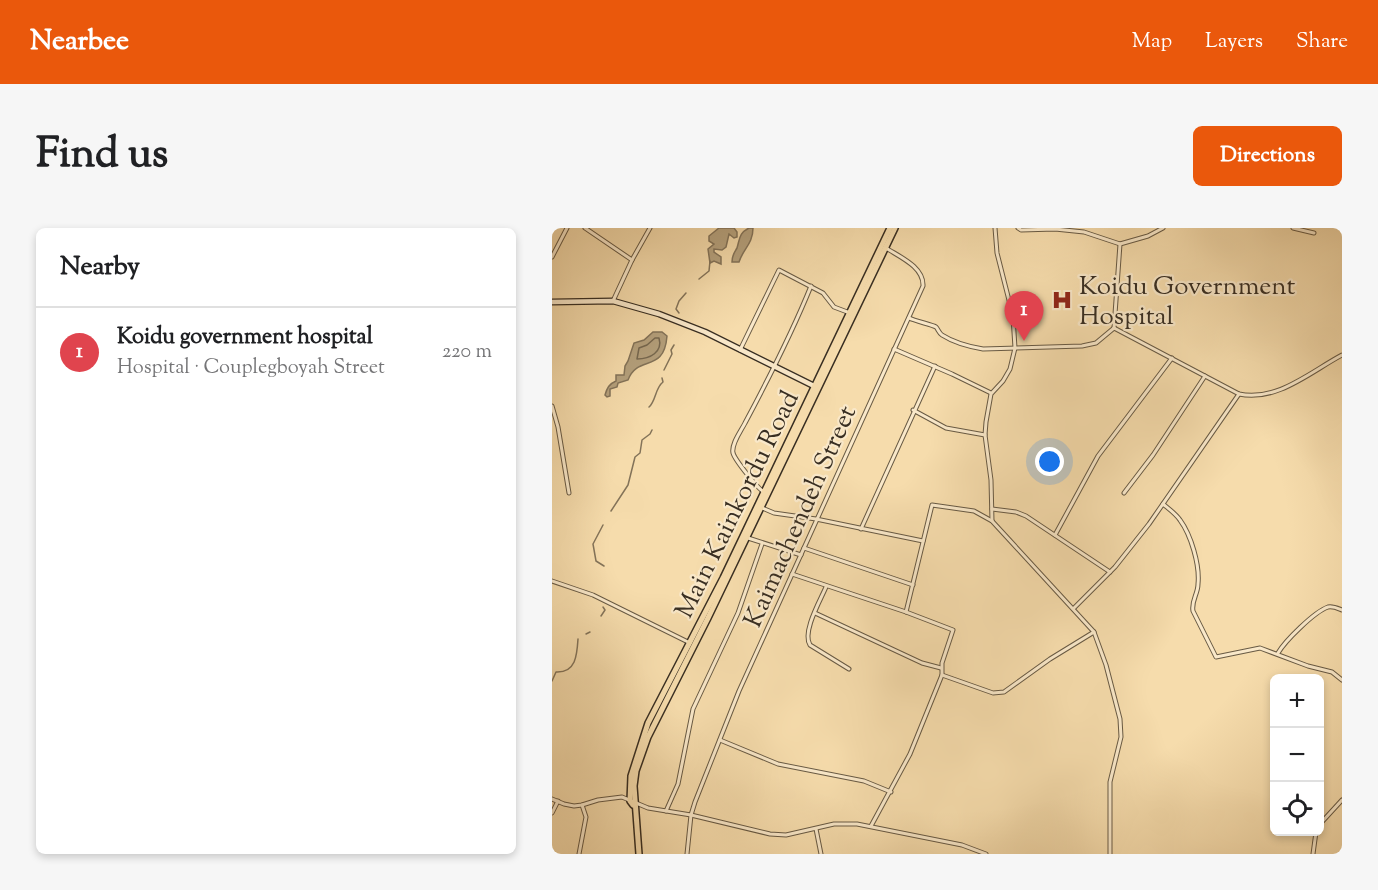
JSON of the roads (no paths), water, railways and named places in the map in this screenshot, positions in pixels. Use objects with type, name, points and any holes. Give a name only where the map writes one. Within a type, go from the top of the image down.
[{"type":"main road","points":[[884,247],[890,228]]},
{"type":"main road","points":[[639,854],[633,804],[634,786],[636,771],[655,714],[706,617],[895,228]]},
{"type":"main road","points":[[841,338],[850,313],[868,281]]},
{"type":"main road","points":[[552,302],[613,301],[685,323],[817,387]]},
{"type":"main road","name":"Main Kainkordu Road","points":[[760,507],[764,493],[783,459]]},
{"type":"main road","name":"Main Kainkordu Road","points":[[688,653],[706,617]]},
{"type":"street","points":[[552,257],[567,228]]},
{"type":"street","points":[[585,228],[632,260]]},
{"type":"street","points":[[613,301],[650,228]]},
{"type":"street","points":[[992,520],[991,480],[985,435],[991,394],[1010,369],[1015,348],[1013,316],[997,253],[995,228]]},
{"type":"street","points":[[1018,228],[1021,230],[1084,230],[1120,244],[1148,236],[1163,228]]},
{"type":"street","points":[[1293,228],[1314,233]]},
{"type":"street","points":[[909,318],[920,324],[935,326],[942,335],[973,347],[1091,345],[1114,328],[1120,244]]},
{"type":"street","name":"Kaimachendeh Street","points":[[687,854],[691,815],[739,691],[923,286],[922,276],[884,247]]},
{"type":"street","points":[[740,350],[779,270],[826,295],[834,307],[850,313]]},
{"type":"street","points":[[764,493],[756,487],[736,458],[733,449],[775,366],[811,286]]},
{"type":"street","points":[[1114,328],[1239,394],[1250,396],[1279,391],[1342,355]]},
{"type":"street","points":[[894,349],[935,366],[991,394]]},
{"type":"street","points":[[1055,535],[1098,456],[1172,358]]},
{"type":"street","points":[[861,528],[935,366]]},
{"type":"street","points":[[1124,494],[1153,455],[1205,376]]},
{"type":"street","points":[[1074,609],[1110,572],[1149,524],[1239,394]]},
{"type":"street","points":[[552,406],[558,427],[569,493]]},
{"type":"street","points":[[914,410],[946,429],[985,435]]},
{"type":"street","points":[[1163,504],[1180,519],[1187,534],[1199,580],[1192,605],[1193,611],[1216,657],[1260,648],[1342,678]]},
{"type":"street","points":[[906,612],[932,505],[974,512],[992,520],[1094,632],[1106,664],[1120,719],[1121,737],[1110,782],[1110,854]]},
{"type":"street","points":[[760,507],[774,513],[816,519],[923,541]]},
{"type":"street","points":[[992,509],[1021,514],[1110,572]]},
{"type":"street","points":[[745,537],[801,555]]},
{"type":"street","points":[[666,811],[678,784],[693,709],[738,613],[762,544]]},
{"type":"street","points":[[804,548],[914,585]]},
{"type":"street","points":[[792,574],[952,630],[941,669],[942,675],[910,754],[871,826]]},
{"type":"street","points":[[552,581],[611,604],[691,643]]},
{"type":"street","points":[[826,587],[808,630],[808,642],[849,669]]},
{"type":"street","points":[[1278,653],[1304,625],[1325,608],[1331,606],[1342,610]]},
{"type":"street","points":[[815,614],[922,663],[941,669]]},
{"type":"street","points":[[942,675],[993,693],[1004,692],[1065,649],[1094,632]]},
{"type":"street","points":[[720,740],[778,764],[864,781],[891,792]]},
{"type":"street","points":[[552,799],[564,804],[582,805],[622,797],[633,804],[648,808],[691,815],[770,834],[786,835],[849,823],[962,845],[986,854]]},
{"type":"street","points":[[1324,820],[1342,800]]},
{"type":"street","points":[[552,813],[558,801]]},
{"type":"street","points":[[579,854],[586,817],[582,805]]},
{"type":"street","points":[[816,829],[821,854]]},
{"type":"street","points":[[1313,854],[1315,836]]},
{"type":"water","points":[[719,228],[734,228],[737,237],[734,238],[729,234],[726,247],[722,250],[714,249],[714,252],[721,257],[721,264],[714,261],[710,263],[708,249],[714,244],[709,241],[709,236]]},
{"type":"water","points":[[749,228],[753,228],[750,242],[739,262],[732,262],[740,236]]},
{"type":"water","points":[[653,332],[662,332],[667,336],[661,355],[632,372],[628,380],[610,389],[610,396],[607,397],[605,395],[607,390],[616,381],[616,375],[624,375],[634,343],[644,340]]},
{"type":"waterway","points":[[699,279],[709,271],[710,261]]},
{"type":"waterway","points":[[679,313],[676,309],[686,293]]},
{"type":"waterway","points":[[664,370],[674,345]]},
{"type":"waterway","points":[[649,407],[663,382],[662,378]]},
{"type":"waterway","points":[[611,511],[628,485],[635,457],[640,453],[642,440],[652,430]]},
{"type":"waterway","points":[[603,525],[593,544],[596,561],[604,566]]},
{"type":"waterway","points":[[601,616],[605,610],[603,607]]},
{"type":"waterway","points":[[586,634],[590,632]]},
{"type":"waterway","points":[[552,681],[556,672],[568,670],[574,662],[578,639]]},
{"type":"place","name":"Koidu Government Hospital","points":[[1062,300]]},
{"type":"place","name":"Koidu government hospital","points":[[1024,341]]}]
